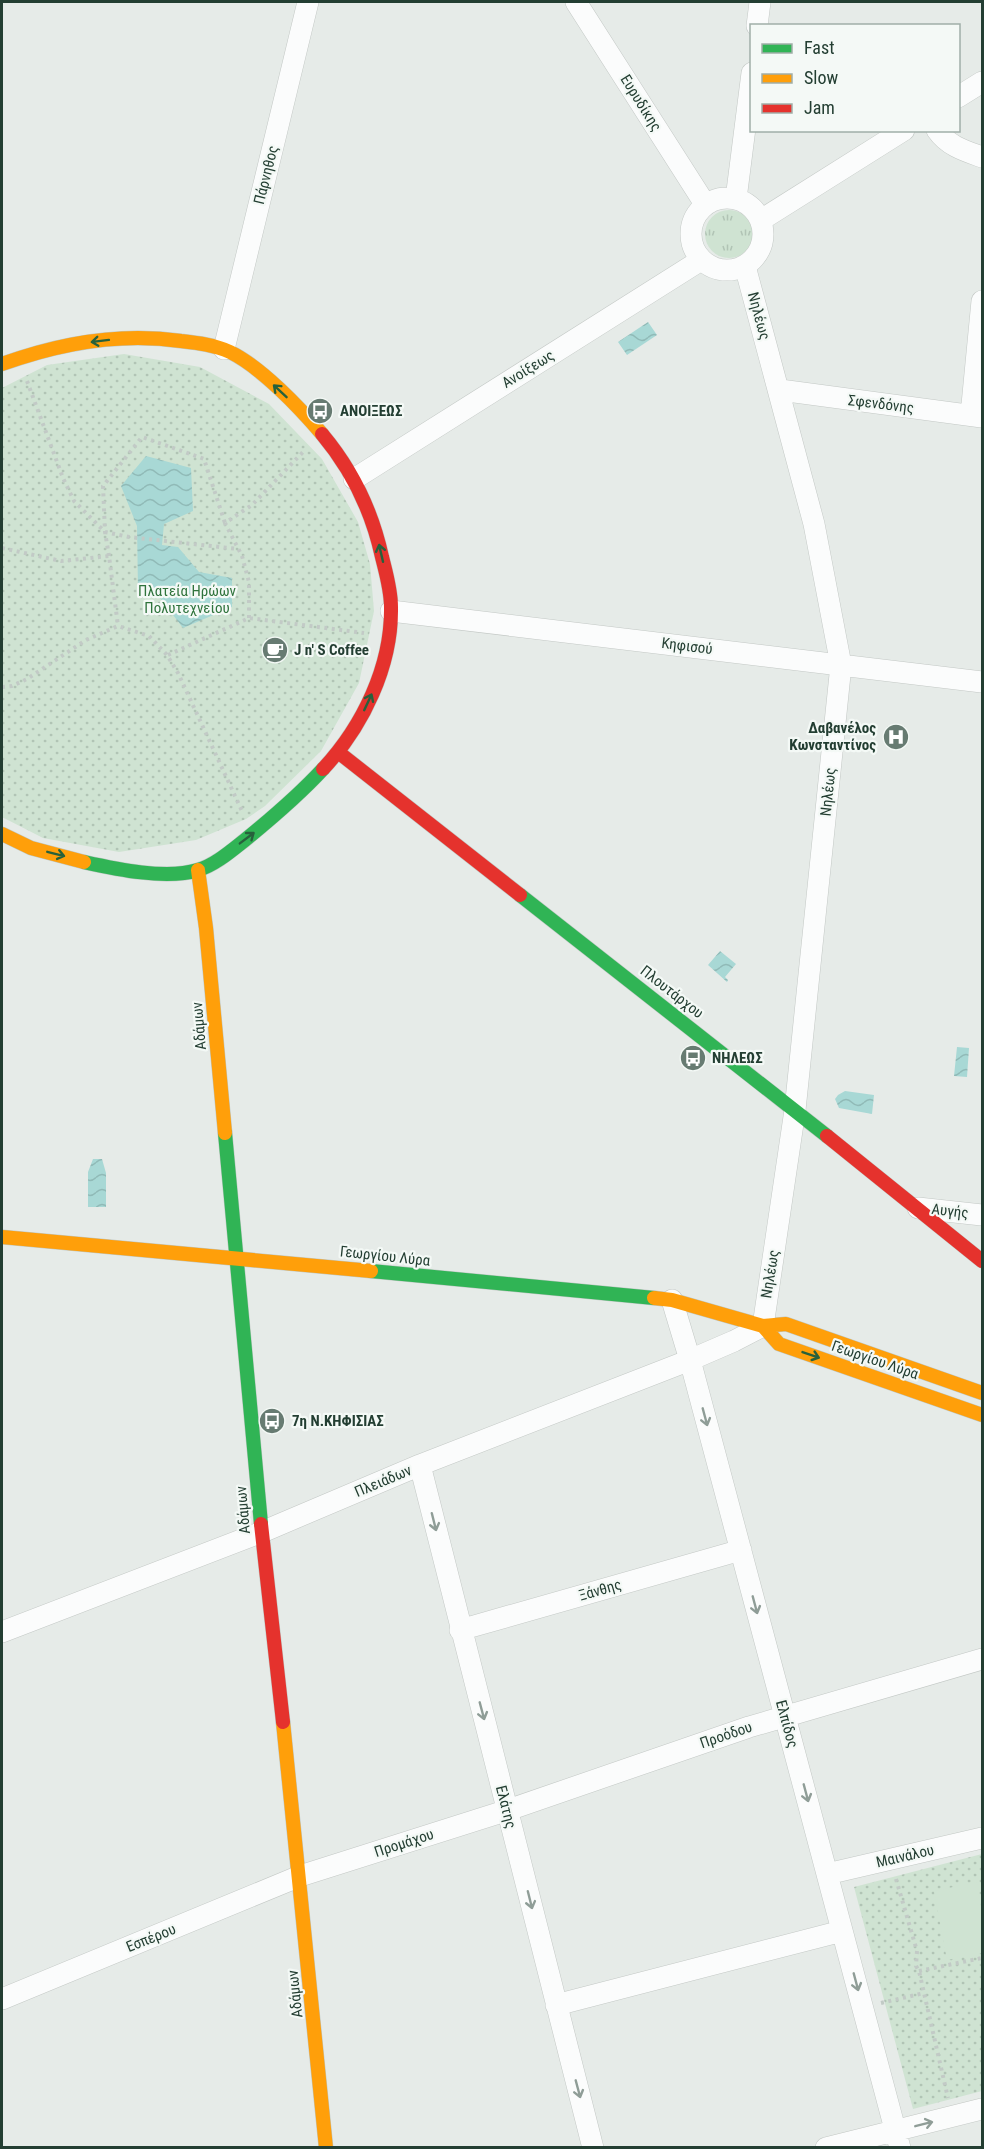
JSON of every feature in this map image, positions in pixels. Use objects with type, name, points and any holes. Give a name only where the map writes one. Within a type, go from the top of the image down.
[{"type":"street","name":"Πάρνηθος","points":[[224,349],[309,2]]},
{"type":"street","name":"Ευρυδίκης","points":[[576,2],[705,204]]},
{"type":"street","points":[[757,24],[760,2]]},
{"type":"street","points":[[960,96],[982,82]]},
{"type":"street","points":[[736,198],[750,89]]},
{"type":"street","points":[[761,220],[901,132]]},
{"type":"street","points":[[938,132],[943,139],[963,151],[982,157]]},
{"type":"street","points":[[736,198],[755,210],[761,220],[764,233],[762,246],[756,258],[745,266],[734,270],[711,267],[701,260],[694,249],[691,237],[692,225],[697,213],[705,204],[715,199],[736,198]]},
{"type":"street","name":"Ανοίξεως","points":[[354,478],[701,260]]},
{"type":"street","name":"Νηλέως","points":[[745,266],[814,524],[842,665],[795,1110],[763,1326]]},
{"type":"street","points":[[977,416],[982,301]]},
{"type":"street","points":[[2,364],[79,343],[136,336],[178,340],[224,349],[255,369],[281,391],[321,435],[354,478],[379,542],[391,610],[383,663],[370,700],[338,752],[318,777],[297,797],[253,833],[198,870],[169,873],[120,868],[31,848],[2,834]]},
{"type":"street","name":"Σφενδόνης","points":[[780,390],[977,416]]},
{"type":"street","name":"Κηφισού","points":[[391,610],[982,682]]},
{"type":"street","name":"Πλουτάρχου","points":[[338,752],[795,1110],[982,1261]]},
{"type":"street","name":"Αδάμων","points":[[198,870],[206,928],[262,1532],[300,1876],[326,2148]]},
{"type":"street","name":"Αυγής","points":[[918,1208],[982,1215]]},
{"type":"street","name":"Γεωργίου Λύρα","points":[[2,1238],[672,1300],[763,1326],[786,1324],[982,1393]]},
{"type":"street","name":"Ελπίδος","points":[[672,1300],[898,2139]]},
{"type":"street","name":"Γεωργίου Λύρα","points":[[763,1326],[779,1344],[982,1415]]},
{"type":"street","name":"Πλειάδων","points":[[2,1632],[262,1532],[420,1466],[690,1360],[763,1326]]},
{"type":"street","name":"Ελάτης","points":[[420,1466],[593,2148]]},
{"type":"street","name":"Ξάνθης","points":[[460,1630],[741,1550]]},
{"type":"street","name":"Προόδου","points":[[508,1810],[785,1716],[982,1659]]},
{"type":"street","name":"Προμάχου","points":[[300,1876],[508,1810]]},
{"type":"street","name":"Μαινάλου","points":[[827,1874],[982,1838]]},
{"type":"street","name":"Εσπέρου","points":[[2,1999],[300,1876]]},
{"type":"street","points":[[556,2006],[842,1931]]},
{"type":"street","points":[[826,2148],[898,2139],[952,2116],[982,2109]]},
{"type":"path","points":[[18,358],[63,478],[74,501],[105,532],[129,537],[238,549]]},
{"type":"path","points":[[225,523],[252,505],[321,435]]},
{"type":"path","points":[[118,626],[105,532],[103,486],[141,438],[204,459],[225,523],[238,549],[249,582],[249,618]]},
{"type":"path","points":[[2,548],[61,561],[109,556]]},
{"type":"path","points":[[167,655],[249,618],[388,637]]},
{"type":"path","points":[[2,687],[12,686],[27,679],[86,640],[118,626],[149,636],[167,655],[178,673],[253,833]]},
{"type":"path","points":[[891,1859],[917,1951],[916,1966],[920,1971],[952,2116]]},
{"type":"path","points":[[920,1971],[982,1958]]},
{"type":"path","points":[[863,2007],[924,1993]]},
{"type":"green space","points":[[724,210],[734,210],[746,217],[753,229],[753,239],[746,251],[734,258],[724,258],[709,247],[705,239],[705,229],[716,214]]},
{"type":"green space","name":"Πλατεία Ηρώων Πολυτεχνείου","points":[[124,354],[200,367],[269,404],[322,459],[358,522],[370,564],[374,611],[359,683],[321,751],[265,806],[246,819],[196,840],[119,852],[43,838],[2,817],[2,388],[47,365]]},
{"type":"green space","points":[[982,1854],[982,2091],[913,2109],[854,1887]]},
{"type":"green space","points":[[977,1882],[982,1912],[982,1953],[947,1960],[934,1891]]},
{"type":"water","points":[[648,322],[657,335],[627,355],[618,342]]},
{"type":"water","points":[[146,456],[191,468],[193,511],[164,524],[162,545],[178,547],[199,572],[232,578],[232,607],[183,628],[157,594],[138,590],[137,526],[121,486]]},
{"type":"water","points":[[720,951],[736,964],[725,977],[727,982],[708,965]]},
{"type":"water","points":[[957,1047],[969,1048],[967,1077],[954,1076]]},
{"type":"water","points":[[845,1091],[874,1095],[872,1114],[839,1108],[835,1099]]},
{"type":"water","points":[[93,1159],[102,1159],[106,1173],[106,1207],[88,1207],[88,1172]]},
{"type":"traffic: fast","points":[[84,862],[156,874],[185,873],[204,868],[223,857],[255,832],[323,769]]},
{"type":"traffic: fast","points":[[520,895],[827,1136]]},
{"type":"traffic: fast","points":[[225,1133],[261,1524]]},
{"type":"traffic: fast","points":[[371,1271],[654,1298]]},
{"type":"traffic: slow","points":[[2,364],[46,350],[90,341],[135,338],[206,345],[230,352],[254,367],[322,434]]},
{"type":"traffic: slow","points":[[2,834],[31,848],[84,862]]},
{"type":"traffic: slow","points":[[198,870],[206,928],[225,1133]]},
{"type":"traffic: slow","points":[[2,1237],[371,1271]]},
{"type":"traffic: slow","points":[[654,1298],[672,1300],[763,1326],[786,1324],[982,1393]]},
{"type":"traffic: slow","points":[[763,1326],[779,1344],[982,1415]]},
{"type":"traffic: slow","points":[[283,1722],[326,2148]]},
{"type":"traffic: jam","points":[[322,434],[343,462],[367,508],[387,575],[391,607],[386,651],[372,694],[351,734],[323,769]]},
{"type":"traffic: jam","points":[[338,752],[520,895]]},
{"type":"traffic: jam","points":[[827,1136],[982,1261]]},
{"type":"traffic: jam","points":[[261,1524],[283,1722]]},
{"type":"place","name":"ΑΝΟΙΞΕΩΣ","points":[[320,411]]},
{"type":"place","name":"J n' S Coffee","points":[[275,650]]},
{"type":"place","name":"Δαβανέλος Κωνσταντίνος","points":[[896,737]]},
{"type":"place","name":"ΝΗΛΕΩΣ","points":[[693,1058]]},
{"type":"place","name":"7η Ν.ΚΗΦΙΣΙΑΣ","points":[[272,1421]]}]
